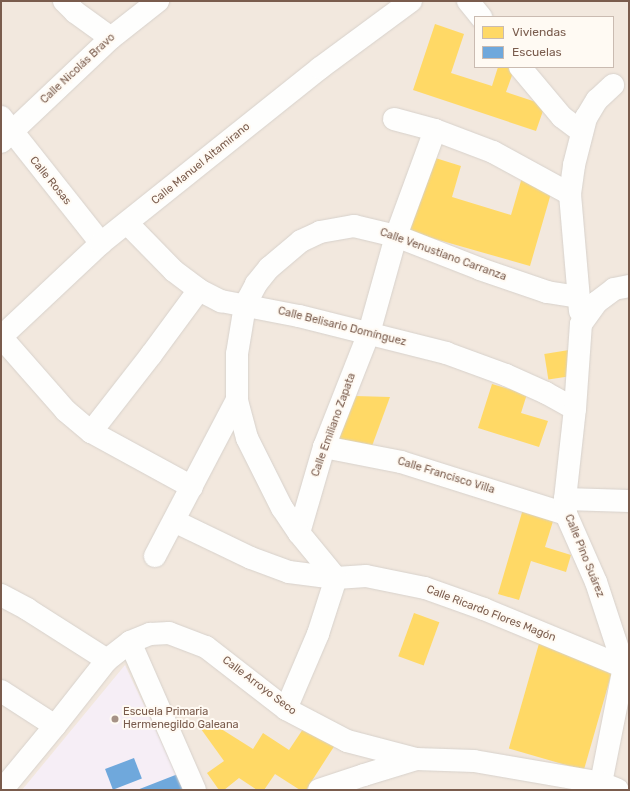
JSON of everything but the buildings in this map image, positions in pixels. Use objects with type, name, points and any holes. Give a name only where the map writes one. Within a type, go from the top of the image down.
[{"type":"street","points":[[64,1],[75,12],[111,38]]},
{"type":"street","name":"Calle Nicolás Bravo","points":[[4,130],[111,38],[158,1]]},
{"type":"street","name":"Calle Manuel Altamirano","points":[[1,337],[101,243],[320,68],[411,1]]},
{"type":"street","points":[[468,1],[479,16]]},
{"type":"street","points":[[521,68],[562,117],[582,132]]},
{"type":"street","name":"Calle Pino Suárez","points":[[610,787],[624,667],[596,582],[565,506],[575,409],[581,324],[570,194],[574,165],[586,118],[597,100],[613,85]]},
{"type":"street","points":[[394,119],[435,130],[493,152],[570,194]]},
{"type":"street","name":"Calle Rosas","points":[[4,130],[101,243]]},
{"type":"street","name":"Calle Emiliano Zapata","points":[[298,533],[324,447],[369,333],[396,236],[435,130]]},
{"type":"street","name":"Calle Belisario Domínguez","points":[[127,223],[174,271],[199,290],[221,301],[299,316],[446,354],[506,375],[546,393],[575,409]]},
{"type":"street","name":"Calle Venustiano Carranza","points":[[298,533],[282,508],[247,438],[237,400],[237,354],[245,305],[256,284],[269,268],[301,241],[320,232],[354,226],[396,236],[487,272],[547,292],[579,297]]},
{"type":"street","points":[[581,324],[597,302],[622,288]]},
{"type":"street","points":[[91,432],[199,290]]},
{"type":"street","points":[[1,337],[66,411],[91,432],[192,487]]},
{"type":"street","points":[[155,556],[237,400]]},
{"type":"street","name":"Calle Francisco Villa","points":[[324,447],[401,462],[565,506],[629,501]]},
{"type":"street","name":"Calle Ricardo Flores Magón","points":[[174,521],[251,558],[289,572],[336,578],[366,576],[425,588],[484,609],[624,667]]},
{"type":"street","points":[[286,709],[318,634],[336,578],[298,533]]},
{"type":"street","points":[[1,595],[27,609],[107,660]]},
{"type":"street","name":"Calle Arroyo Seco","points":[[2,790],[56,726],[107,660],[130,642],[150,634],[169,633],[206,647],[286,709],[347,740],[416,759],[474,761],[610,787]]},
{"type":"street","points":[[130,642],[195,790]]},
{"type":"street","points":[[1,691],[56,726]]},
{"type":"street","name":"Calle Arroyo Seco","points":[[319,790],[416,759]]},
{"type":"shaded area","points":[[1,1],[629,1],[629,790],[1,790]]},
{"type":"shaded area","name":"Escuela Primaria Hermenegildo Galeana","points":[[125,665],[184,790],[22,790]]},
{"type":"place","name":"Escuela Primaria Hermenegildo Galeana","points":[[115,719]]}]
